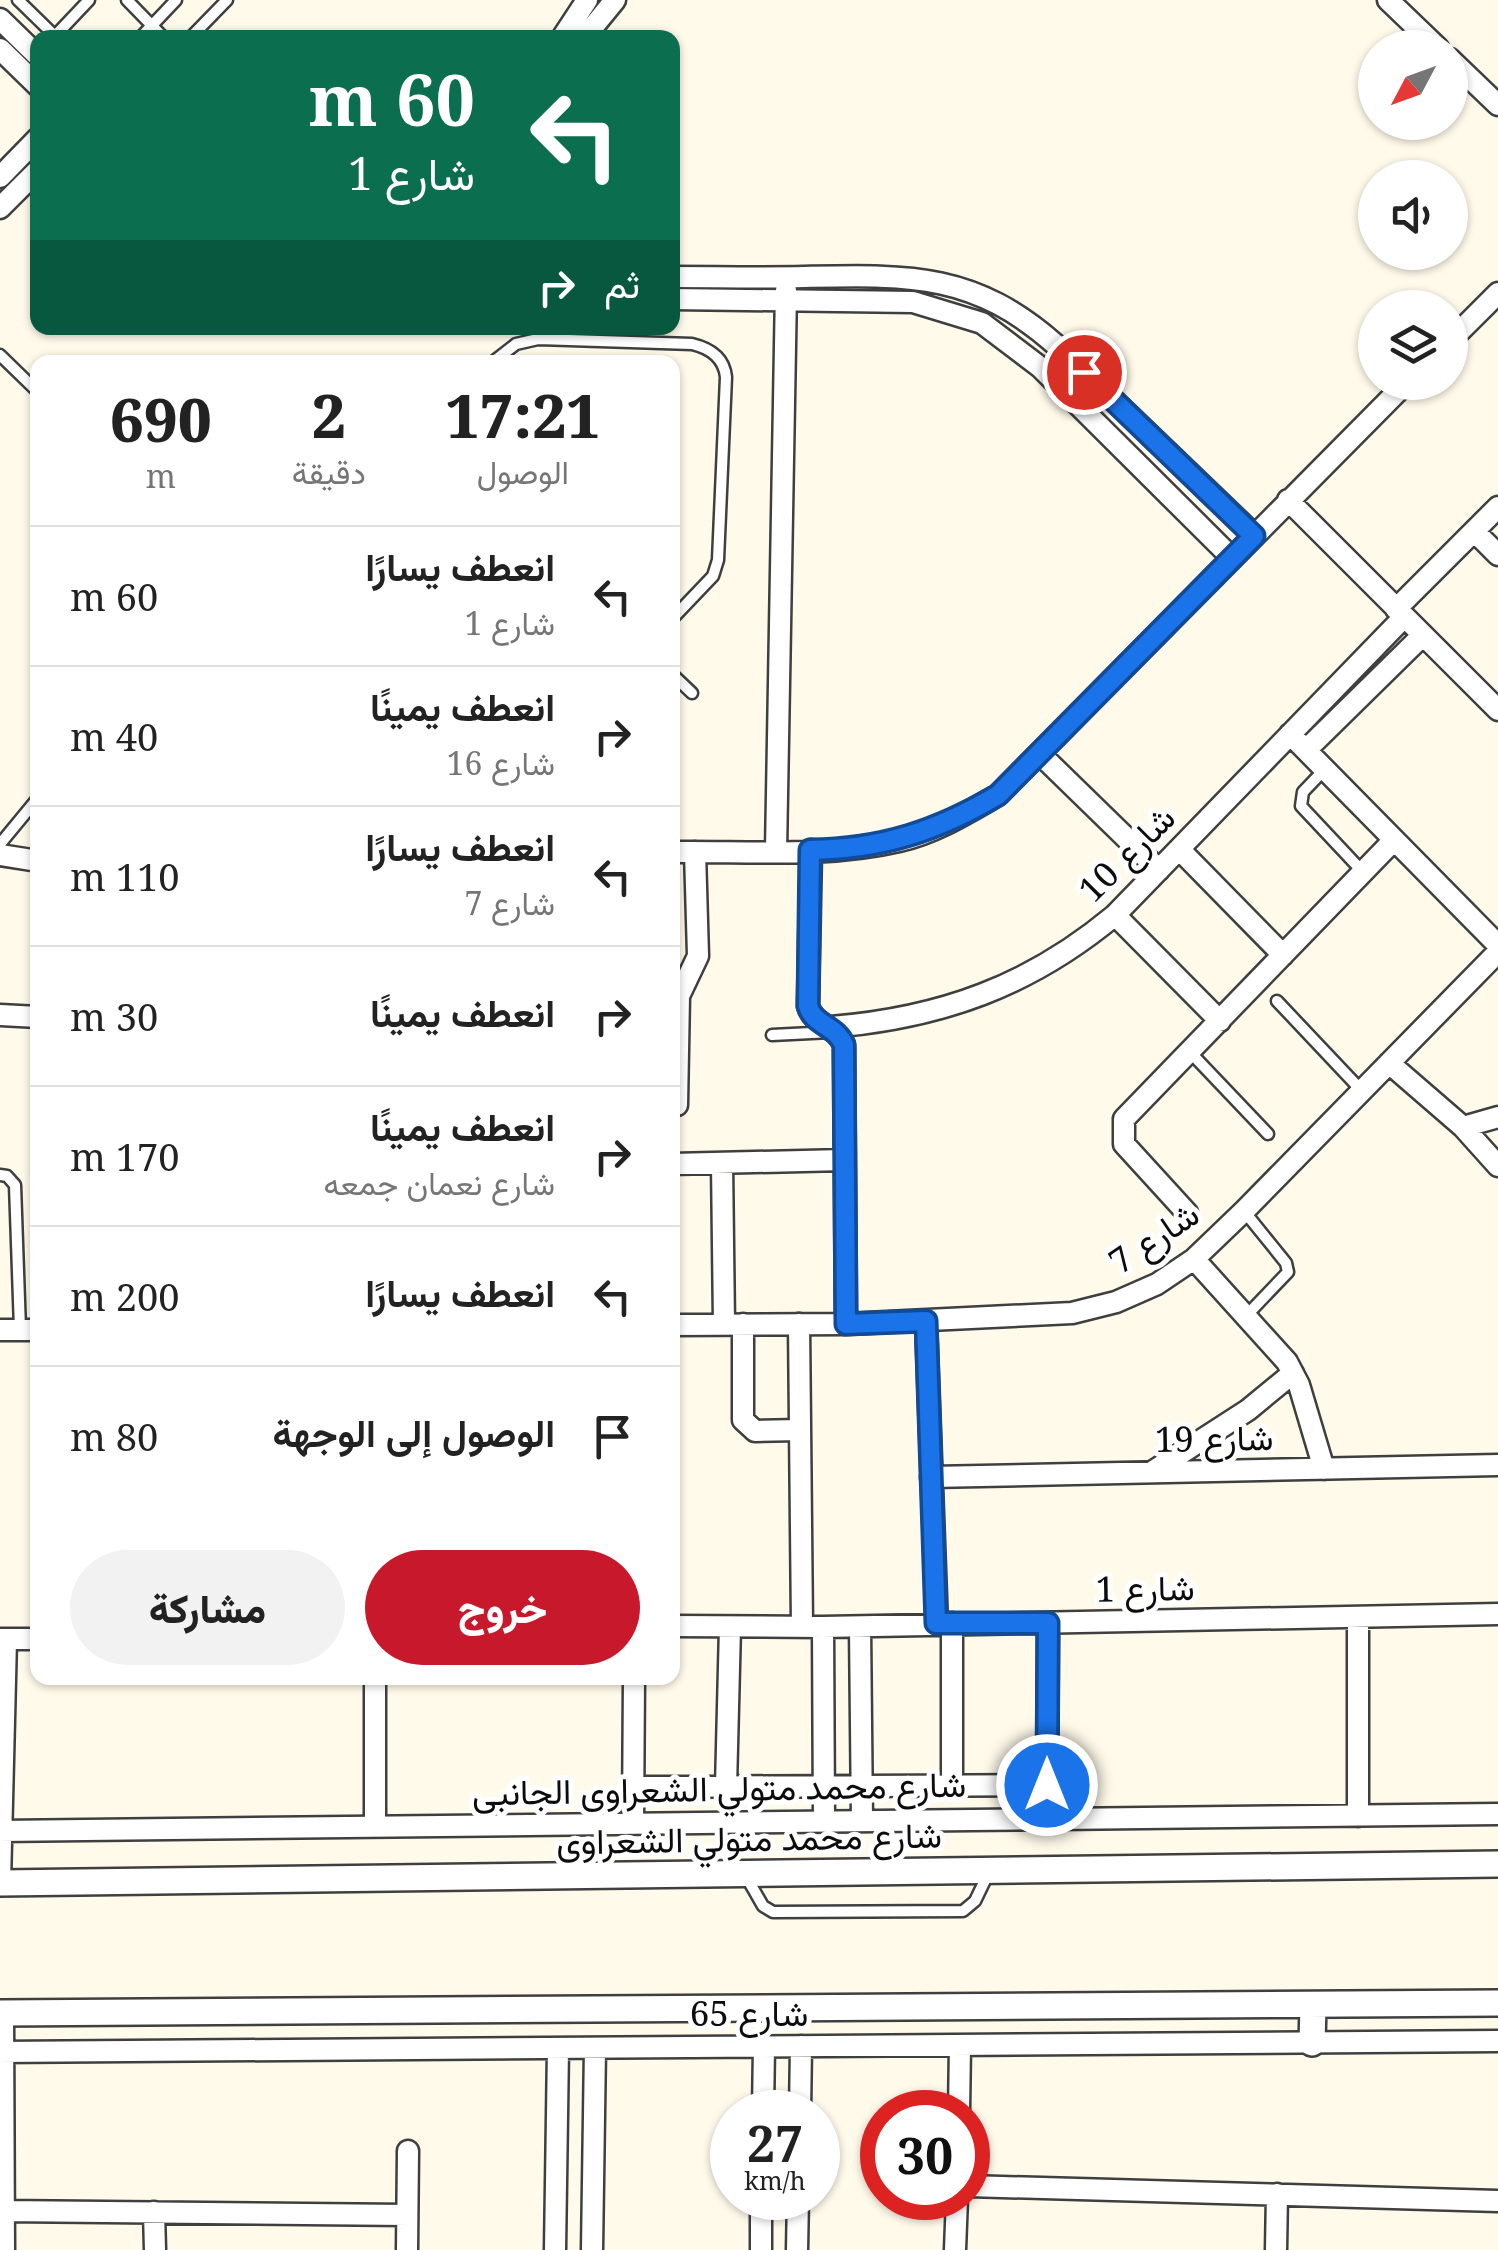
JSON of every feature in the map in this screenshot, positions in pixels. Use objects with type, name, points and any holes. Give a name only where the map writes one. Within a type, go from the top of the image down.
[{"type":"street","points":[[567,30],[588,0]]},
{"type":"street","points":[[591,30],[616,0]]},
{"type":"street","points":[[1388,0],[1419,30]]},
{"type":"street","points":[[0,19],[30,48]]},
{"type":"street","points":[[0,50],[30,78]]},
{"type":"street","points":[[1468,76],[1498,105]]},
{"type":"street","points":[[0,177],[30,146]]},
{"type":"street","points":[[0,208],[30,178]]},
{"type":"street","points":[[680,276],[920,277],[950,282],[1006,306],[1056,345],[1254,536]]},
{"type":"street","points":[[776,851],[786,278]]},
{"type":"street","points":[[1468,322],[1498,293]]},
{"type":"street","points":[[680,299],[913,302],[982,324],[1040,367],[1232,558]]},
{"type":"street","points":[[680,852],[810,850],[901,841],[952,822],[998,795],[1390,400]]},
{"type":"street","points":[[1288,500],[1498,710]]},
{"type":"street","name":"شارع 10","points":[[834,1030],[908,1018],[989,995],[1064,955],[1115,914],[1159,870],[1498,508]]},
{"type":"street","points":[[1474,531],[1498,555]]},
{"type":"street","points":[[1306,750],[1422,636]]},
{"type":"street","points":[[1290,734],[1498,948]]},
{"type":"street","points":[[1041,755],[1159,870]]},
{"type":"street","points":[[1187,1214],[1124,1144],[1121,1127],[1394,840]]},
{"type":"street","points":[[1179,849],[1283,955]]},
{"type":"street","points":[[810,850],[808,1006],[816,1020],[834,1030],[844,1045],[846,1324]]},
{"type":"street","points":[[680,994],[698,956],[695,852]]},
{"type":"street","points":[[0,854],[30,860]]},
{"type":"street","points":[[1115,914],[1220,1021]]},
{"type":"street","name":"شارع 7","points":[[680,1325],[846,1324],[1072,1313],[1116,1302],[1156,1284],[1194,1258],[1244,1212],[1498,948]]},
{"type":"street","points":[[0,1015],[30,1017]]},
{"type":"street","points":[[1389,1063],[1463,1127],[1498,1166]]},
{"type":"street","points":[[1463,1127],[1498,1117]]},
{"type":"street","points":[[680,1164],[844,1160]]},
{"type":"street","points":[[722,1163],[746,1425],[755,1431],[800,1430]]},
{"type":"street","points":[[1194,1258],[1293,1373],[1324,1469]]},
{"type":"street","points":[[926,1321],[931,1477],[944,1623],[952,1786]]},
{"type":"street","points":[[799,1324],[800,1430],[824,1819]]},
{"type":"street","points":[[1150,1472],[1248,1410],[1293,1373]]},
{"type":"street","name":"شارع 19","points":[[931,1477],[1498,1465]]},
{"type":"street","name":"شارع 1","points":[[680,1626],[812,1628],[1498,1614]]},
{"type":"street","points":[[1358,1618],[1358,1816]]},
{"type":"street","points":[[1046,1818],[1048,1623]]},
{"type":"street","points":[[726,1787],[730,1626]]},
{"type":"street","points":[[860,1627],[862,1820]]},
{"type":"street","points":[[0,1883],[3,1639],[30,1639]]},
{"type":"street","points":[[375,1685],[375,1826]]},
{"type":"street","points":[[634,1685],[634,1823]]},
{"type":"street","points":[[634,1787],[1047,1785]]},
{"type":"street","name":"شارع محمد متولي الشعراوى الجانبى","points":[[1,1831],[1498,1814]]},
{"type":"street","name":"شارع محمد متولي الشعراوى","points":[[0,1883],[1498,1864]]},
{"type":"street","points":[[4,2250],[1,2013],[1498,2002]]},
{"type":"street","points":[[1312,2042],[1313,2006]]},
{"type":"street","name":"شارع 65","points":[[1,2052],[1498,2041]]},
{"type":"street","points":[[959,2090],[960,2045]]},
{"type":"street","points":[[763,2090],[764,2046]]},
{"type":"street","points":[[800,2090],[801,2046]]},
{"type":"street","points":[[555,2250],[558,2048]]},
{"type":"street","points":[[592,2250],[595,2048]]},
{"type":"street","points":[[407,2250],[408,2150]]},
{"type":"street","points":[[990,2187],[1498,2200]]},
{"type":"street","points":[[1276,2250],[1277,2194]]},
{"type":"street","points":[[3,2211],[408,2215]]},
{"type":"street","points":[[154,2212],[155,2250]]},
{"type":"street","points":[[760,2250],[761,2220]]},
{"type":"street","points":[[798,2220],[798,2250]]},
{"type":"street","points":[[955,2250],[956,2220]]},
{"type":"lane","points":[[18,0],[49,30]]},
{"type":"lane","points":[[62,30],[89,0]]},
{"type":"lane","points":[[127,0],[157,30]]},
{"type":"lane","points":[[147,30],[176,0]]},
{"type":"lane","points":[[198,30],[228,0]]},
{"type":"lane","points":[[502,355],[516,344],[538,339],[692,344],[706,347],[720,360],[726,377],[718,560],[714,576],[680,611]]},
{"type":"lane","points":[[0,355],[30,384]]},
{"type":"lane","points":[[680,682],[692,694]]},
{"type":"lane","points":[[1325,770],[1302,792],[1301,806],[1362,872]]},
{"type":"lane","points":[[0,844],[30,808]]},
{"type":"lane","points":[[1277,1001],[1362,1091]]},
{"type":"lane","points":[[772,1036],[834,1030]]},
{"type":"lane","points":[[1190,1052],[1268,1134]]},
{"type":"lane","points":[[0,1176],[7,1176],[15,1186],[19,1330]]},
{"type":"lane","points":[[1244,1212],[1286,1263],[1288,1272],[1284,1281],[1246,1316]]},
{"type":"lane","points":[[745,1874],[763,1906],[772,1912],[944,1911],[972,1906],[989,1871]]},
{"type":"route","points":[[1047,1785],[1048,1623],[936,1623],[926,1321],[846,1324],[844,1045],[837,1032],[812,1016],[808,1006],[810,850],[901,841],[952,822],[998,795],[1254,536],[1084,372]]}]
